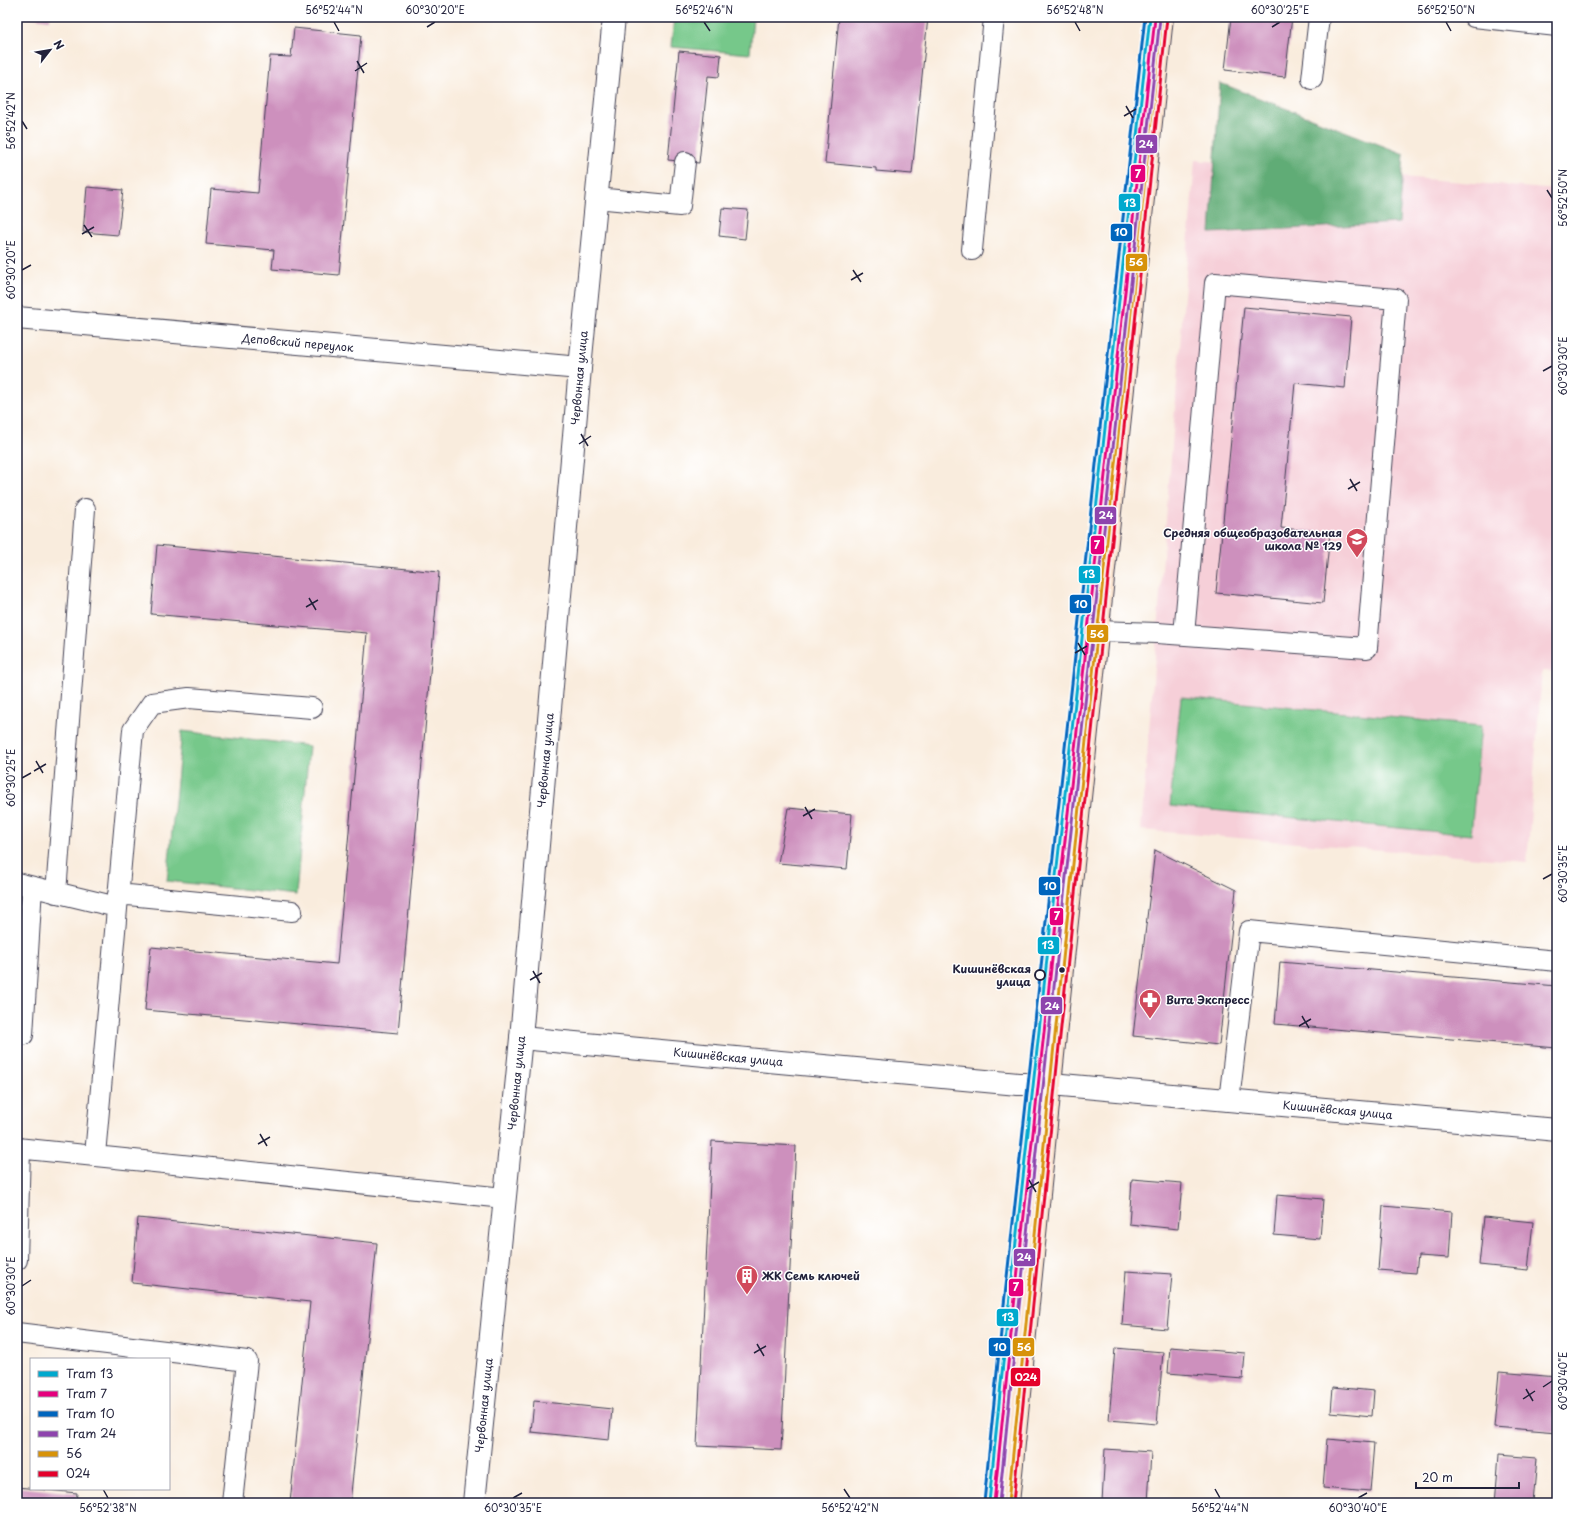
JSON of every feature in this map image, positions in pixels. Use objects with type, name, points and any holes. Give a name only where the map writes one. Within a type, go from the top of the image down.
[{"type":"street","name":"Червонная улица","points":[[474,1503],[521,1038],[580,368],[614,17]]},
{"type":"street","points":[[1008,1503],[1050,1084],[1162,17]]},
{"type":"street","name":"Деповский переулок","points":[[17,318],[580,368]]},
{"type":"street","name":"Кишинёвская улица","points":[[521,1038],[1018,1084],[1050,1084],[1557,1130]]},
{"type":"lane","points":[[972,250],[994,17]]},
{"type":"lane","points":[[1312,79],[1319,17]]},
{"type":"lane","points":[[1474,17],[1557,26]]},
{"type":"lane","points":[[596,198],[680,206],[685,162]]},
{"type":"lane","points":[[1098,631],[1184,635],[1367,648],[1396,299],[1215,283],[1184,635]]},
{"type":"lane","points":[[56,893],[85,509]]},
{"type":"lane","points":[[95,1155],[133,730],[152,703],[189,698],[312,708]]},
{"type":"lane","points":[[23,1035],[25,885],[56,893],[118,901],[292,911]]},
{"type":"lane","points":[[1229,1101],[1249,931],[1557,961]]},
{"type":"lane","points":[[17,1260],[19,1148],[504,1198]]},
{"type":"lane","points":[[17,1333],[247,1361],[232,1503]]},
{"type":"shaded area","name":"Средняя общеобразовательная школа № 129","points":[[1195,160],[1557,190],[1557,672],[1542,671],[1527,862],[1141,830]]},
{"type":"green space","points":[[674,17],[753,17],[750,54],[671,47]]},
{"type":"green space","points":[[1220,83],[1404,154],[1399,223],[1210,233]]},
{"type":"green space","points":[[1181,697],[1481,726],[1471,835],[1170,806]]},
{"type":"green space","points":[[182,731],[309,746],[296,895],[167,881]]},
{"type":"building","points":[[28,17],[50,17],[50,20]]},
{"type":"building","points":[[839,17],[928,17],[912,174],[876,171],[876,168],[825,163]]},
{"type":"building","points":[[1231,17],[1292,17],[1285,77],[1225,70]]},
{"type":"building","points":[[294,28],[361,35],[339,275],[272,269],[274,250],[206,244],[211,189],[258,193],[270,56],[291,57]]},
{"type":"building","points":[[679,51],[721,55],[719,77],[708,76],[699,163],[668,160]]},
{"type":"building","points":[[87,187],[123,190],[118,235],[83,232]]},
{"type":"building","points":[[722,208],[748,210],[745,239],[719,236]]},
{"type":"building","points":[[1244,307],[1351,317],[1345,388],[1295,383],[1281,528],[1330,533],[1323,603],[1216,593]]},
{"type":"building","points":[[157,545],[439,572],[398,1033],[145,1010],[151,947],[337,964],[367,633],[151,614]]},
{"type":"building","points":[[788,808],[852,814],[847,869],[778,863]]},
{"type":"building","points":[[1155,850],[1236,890],[1219,1045],[1133,1036]]},
{"type":"building","points":[[1280,962],[1557,986],[1557,1048],[1275,1024]]},
{"type":"building","name":"ЖК Семь ключей","points":[[712,1141],[796,1146],[781,1450],[697,1446]]},
{"type":"building","points":[[1132,1179],[1182,1183],[1178,1229],[1129,1224]]},
{"type":"building","points":[[1277,1195],[1323,1199],[1320,1239],[1274,1235]]},
{"type":"building","points":[[1383,1206],[1452,1212],[1449,1258],[1418,1256],[1416,1273],[1378,1270]]},
{"type":"building","points":[[1484,1217],[1533,1222],[1528,1270],[1479,1265]]},
{"type":"building","points":[[138,1218],[377,1243],[350,1503],[290,1503],[310,1302],[132,1283]]},
{"type":"building","points":[[1126,1271],[1172,1274],[1167,1329],[1122,1325]]},
{"type":"building","points":[[1170,1347],[1245,1353],[1243,1379],[1168,1373]]},
{"type":"building","points":[[1115,1348],[1163,1352],[1157,1424],[1109,1420]]},
{"type":"building","points":[[1499,1372],[1557,1377],[1557,1432],[1494,1427]]},
{"type":"building","points":[[1333,1387],[1374,1391],[1372,1416],[1331,1412]]},
{"type":"building","points":[[534,1401],[612,1409],[609,1440],[531,1432]]},
{"type":"building","points":[[1327,1439],[1374,1443],[1370,1492],[1323,1488]]},
{"type":"building","points":[[1105,1449],[1151,1452],[1148,1503],[1102,1502]]},
{"type":"building","points":[[1499,1455],[1537,1458],[1533,1503],[1495,1503]]},
{"type":"building","points":[[17,1487],[30,1488],[30,1490],[77,1493],[76,1503],[17,1503]]},
{"type":"tram line","name":"10","points":[[984,1503],[1001,1332],[1145,17]]},
{"type":"tram line","name":"13","points":[[989,1503],[1006,1333],[1150,17]]},
{"type":"tram line","name":"7","points":[[994,1503],[1011,1334],[1155,18]]},
{"type":"tram line","name":"24","points":[[999,1503],[1016,1334],[1160,18]]},
{"type":"transit line","name":"56","points":[[1008,1503],[1054,1045],[1162,17]]},
{"type":"transit line","name":"024","points":[[1013,1503],[1059,1046],[1167,18]]},
{"type":"place","name":"Средняя общеобразовательная школа № 129","points":[[1357,558]]},
{"type":"place","name":"Кишинёвская улица","points":[[1040,975]]},
{"type":"place","name":"Вита Экспресс","points":[[1150,1020]]},
{"type":"place","name":"ЖК Семь ключей","points":[[747,1296]]}]
